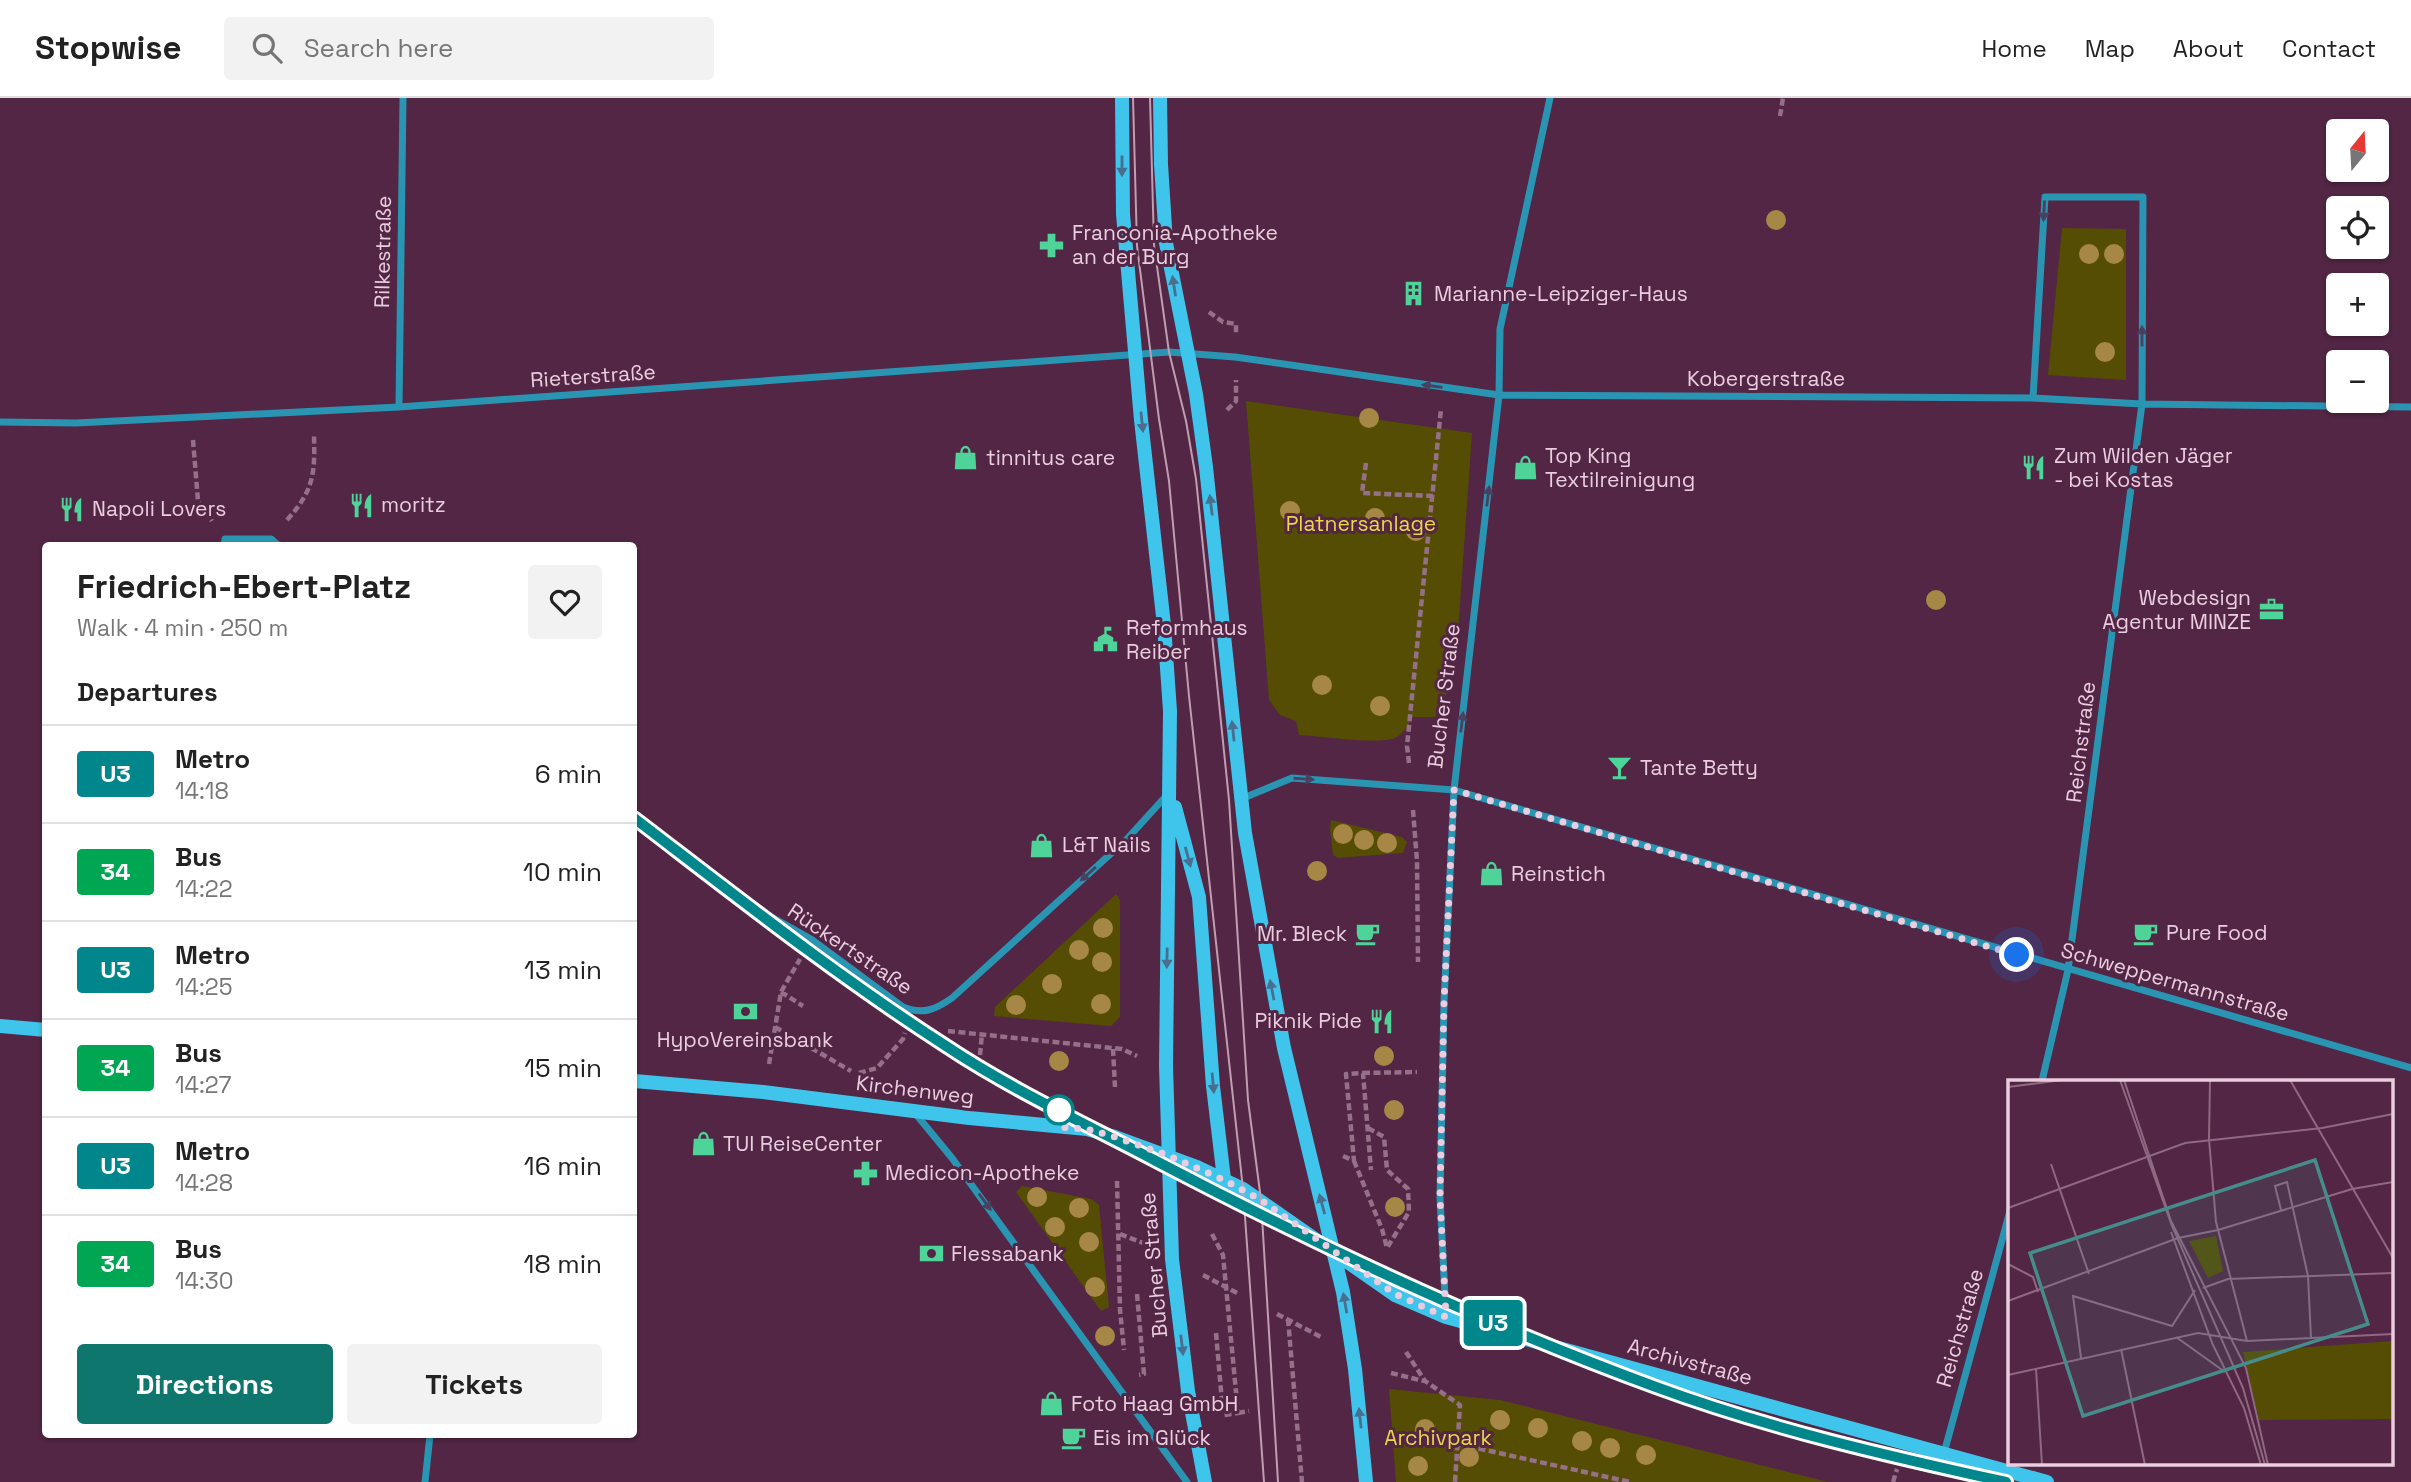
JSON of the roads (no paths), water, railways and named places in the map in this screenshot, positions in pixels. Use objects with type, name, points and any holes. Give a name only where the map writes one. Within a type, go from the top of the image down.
[{"type":"main road","name":"Bucher Straße","points":[[1122,98],[1123,214],[1166,647],[1170,712],[1166,1066],[1169,1221],[1190,1404],[1205,1482]]},
{"type":"main road","points":[[1160,98],[1166,243],[1188,353],[1209,489],[1240,799],[1284,1048],[1335,1253],[1355,1369],[1366,1482]]},
{"type":"main road","points":[[1171,791],[1199,897],[1213,1086],[1224,1180],[1261,1200],[1335,1253]]},
{"type":"main road","points":[[0,1026],[42,1030]]},
{"type":"main road","name":"Kirchenweg","points":[[637,1081],[764,1092],[969,1118],[1087,1129],[1167,1155],[1224,1180]]},
{"type":"main road","name":"Archivstraße","points":[[1335,1253],[1395,1294],[1446,1317],[2047,1482]]},
{"type":"street","name":"Rilkestraße","points":[[399,407],[402,98]]},
{"type":"street","name":"Bucher Straße","points":[[1446,1317],[1440,1197],[1444,1002],[1454,790],[1499,395],[1500,329],[1550,98]]},
{"type":"street","points":[[2033,398],[2045,197],[2143,197],[2142,404]]},
{"type":"street","name":"Rieterstraße","points":[[0,422],[76,423],[399,407],[1136,354],[1188,353]]},
{"type":"street","points":[[1188,353],[1235,357],[1499,395]]},
{"type":"street","name":"Kobergerstraße","points":[[1499,395],[2033,398],[2142,404],[2411,407]]},
{"type":"street","name":"Reichstraße","points":[[2042,1080],[2068,970],[2142,404]]},
{"type":"street","points":[[224,542],[271,539],[274,542]]},
{"type":"street","name":"Schweppermannstraße","points":[[1240,799],[1292,778],[1454,790],[2411,1068]]},
{"type":"street","name":"Rückertstraße","points":[[637,819],[746,903],[811,939],[885,995],[912,1011],[938,1008],[952,998],[1127,839],[1171,791]]},
{"type":"street","points":[[912,1110],[952,1158],[1187,1482]]},
{"type":"street","name":"Reichstraße","points":[[1944,1454],[2008,1218]]},
{"type":"street","points":[[425,1482],[430,1438]]},
{"type":"tram line","points":[[1133,98],[1137,246],[1169,481],[1189,696],[1243,1189],[1264,1482]]},
{"type":"tram line","points":[[1150,98],[1154,245],[1169,352],[1186,421],[1196,479],[1229,800],[1248,1100],[1261,1200],[1278,1482]]},
{"type":"metro line","name":"U3","points":[[637,820],[803,948],[948,1048],[1083,1123],[1276,1223],[1444,1303],[1657,1388],[1763,1422],[1871,1452],[2006,1482]]},
{"type":"place","name":"Franconia-Apotheke an der Burg","points":[[1052,245]]},
{"type":"place","name":"Marianne-Leipziger-Haus","points":[[1414,294]]},
{"type":"place","name":"tinnitus care","points":[[966,458]]},
{"type":"place","name":"Top King Textilreinigung","points":[[1525,468]]},
{"type":"place","name":"Zum Wilden Jäger - bei Kostas","points":[[2034,468]]},
{"type":"place","name":"moritz","points":[[361,505]]},
{"type":"place","name":"Napoli Lovers","points":[[72,509]]},
{"type":"place","name":"Webdesign Agentur MINZE","points":[[2271,610]]},
{"type":"place","name":"Reformhaus Reiber","points":[[1106,640]]},
{"type":"place","name":"Tante Betty","points":[[1620,768]]},
{"type":"place","name":"L&T Nails","points":[[1042,845]]},
{"type":"place","name":"Reinstich","points":[[1491,874]]},
{"type":"place","name":"Pure Food","points":[[2146,933]]},
{"type":"place","name":"Mr. Bleck","points":[[1367,934]]},
{"type":"place","name":"HypoVereinsbank","points":[[745,1011]]},
{"type":"place","name":"Piknik Pide","points":[[1382,1021]]},
{"type":"place","name":"TUI ReiseCenter","points":[[703,1144]]},
{"type":"place","name":"Medicon-Apotheke","points":[[865,1173]]},
{"type":"place","name":"Flessabank","points":[[931,1254]]},
{"type":"place","name":"Foto Haag GmbH","points":[[1051,1404]]},
{"type":"place","name":"Eis im Glück","points":[[1073,1438]]},
{"type":"park label","name":"Platnersanlage","points":[[1361,524]]},
{"type":"park label","name":"Archivpark","points":[[1438,1438]]}]
